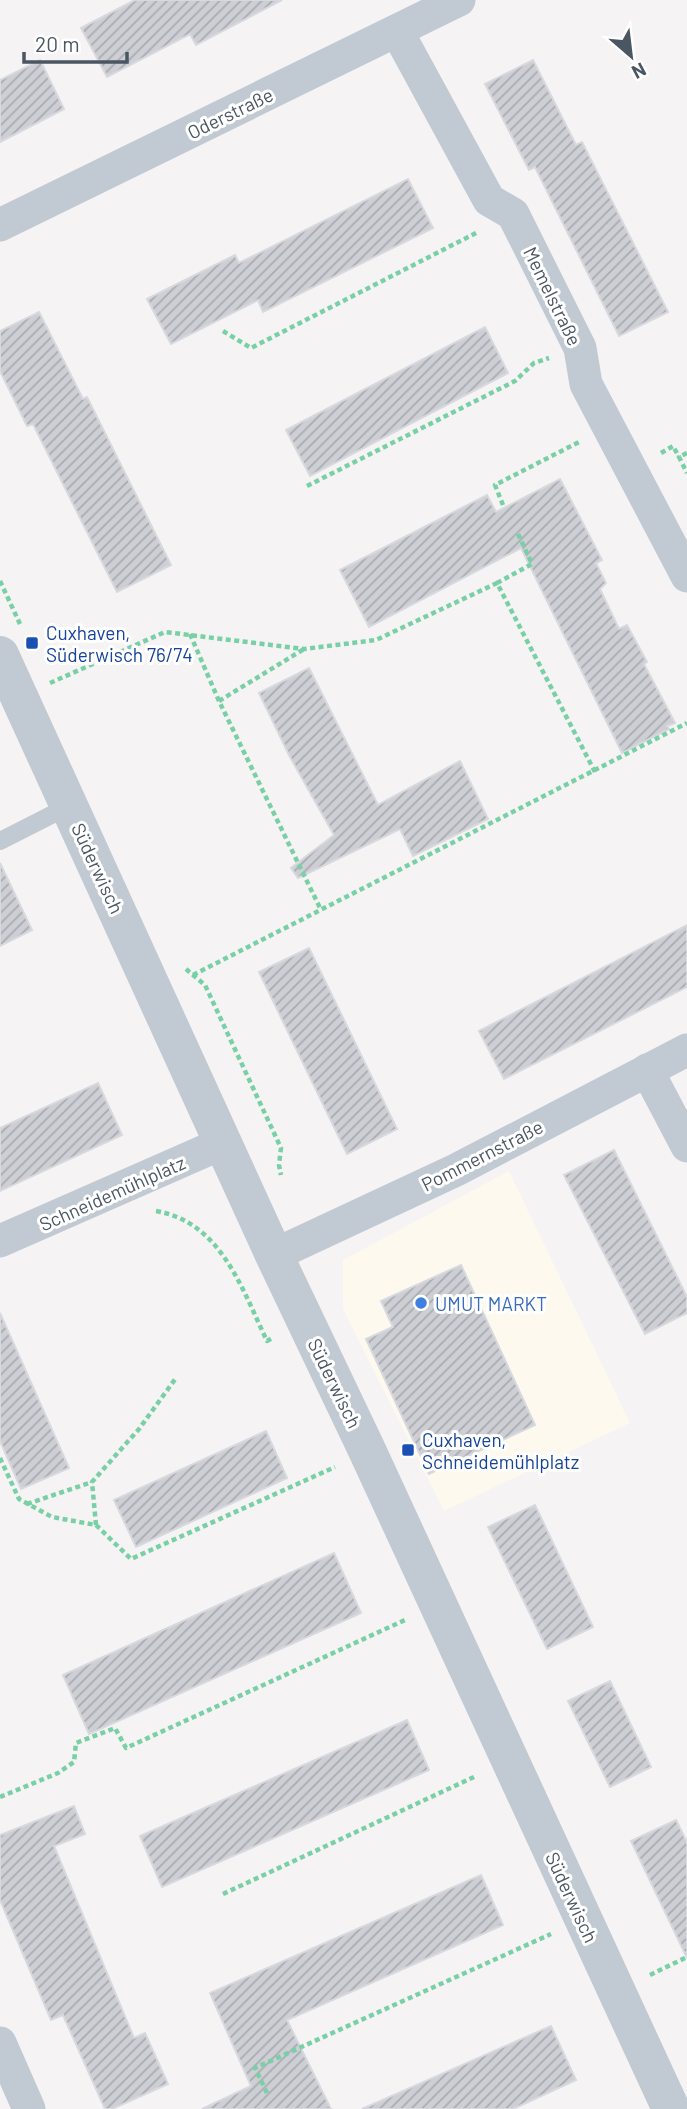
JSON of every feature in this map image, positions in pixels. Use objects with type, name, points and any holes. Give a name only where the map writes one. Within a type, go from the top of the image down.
[{"type":"street","name":"Oderstraße","points":[[0,225],[459,0]]},
{"type":"street","name":"Memelstraße","points":[[397,31],[489,200],[513,214],[580,348],[586,384],[687,576]]},
{"type":"street","name":"Süderwisch","points":[[0,655],[274,1255],[671,2109]]},
{"type":"street","name":"Pommernstraße","points":[[274,1255],[456,1170],[687,1050]]},
{"type":"street","points":[[647,1070],[687,1146]]},
{"type":"street","name":"Schneidemühlplatz","points":[[0,1241],[223,1143]]},
{"type":"street","points":[[0,2043],[29,2109]]},
{"type":"lane","points":[[0,841],[69,806]]},
{"type":"path","points":[[223,331],[251,348],[513,214]]},
{"type":"path","points":[[307,486],[515,381],[534,363],[580,348]]},
{"type":"path","points":[[503,505],[495,485],[608,427]]},
{"type":"path","points":[[687,453],[679,457],[687,473]]},
{"type":"path","points":[[48,684],[165,632],[304,649],[376,640],[532,564],[518,534]]},
{"type":"path","points":[[497,583],[594,772]]},
{"type":"path","points":[[190,634],[219,701],[321,910]]},
{"type":"path","points":[[219,701],[304,649]]},
{"type":"path","points":[[193,975],[687,723]]},
{"type":"path","points":[[151,1211],[160,1212],[198,1228],[215,1243],[229,1261],[267,1341],[275,1336]]},
{"type":"path","points":[[27,1504],[92,1482],[139,1429],[176,1378]]},
{"type":"path","points":[[0,1458],[19,1499],[52,1517],[96,1525],[131,1559],[335,1466]]},
{"type":"path","points":[[92,1482],[96,1525]]},
{"type":"path","points":[[0,1797],[58,1773],[74,1762],[76,1743],[115,1728],[126,1748],[405,1620]]},
{"type":"path","points":[[223,1894],[476,1776]]},
{"type":"path","points":[[267,2093],[255,2068],[551,1934]]},
{"type":"shaded area","points":[[509,1171],[630,1423],[444,1511],[343,1309],[343,1260]]},
{"type":"building","points":[[135,0],[282,0],[196,45],[190,34],[107,77],[81,28]]},
{"type":"building","points":[[40,60],[64,109],[0,142],[0,80]]},
{"type":"building","points":[[533,60],[576,145],[582,142],[668,312],[619,336],[535,167],[529,170],[485,84]]},
{"type":"building","points":[[408,179],[433,228],[263,312],[258,300],[171,344],[147,299],[235,255],[239,263]]},
{"type":"building","points":[[39,312],[83,399],[87,397],[171,565],[117,592],[33,424],[27,426],[0,371],[0,331]]},
{"type":"building","points":[[485,327],[508,373],[310,476],[286,430]]},
{"type":"building","points":[[560,479],[602,560],[596,563],[606,583],[600,589],[619,629],[627,625],[675,723],[667,726],[669,729],[622,753],[521,548],[369,627],[340,570],[487,495],[496,512]]},
{"type":"building","points":[[309,668],[378,805],[460,761],[488,819],[413,856],[400,829],[298,878],[291,868],[334,835],[290,757],[259,693]]},
{"type":"building","points":[[0,863],[32,930],[0,946]]},
{"type":"building","points":[[687,925],[687,987],[504,1079],[479,1031]]},
{"type":"building","points":[[309,948],[397,1129],[347,1154],[259,972]]},
{"type":"building","points":[[98,1083],[122,1135],[0,1191],[0,1128]]},
{"type":"building","points":[[614,1150],[687,1297],[687,1313],[645,1334],[564,1175]]},
{"type":"building","points":[[461,1265],[535,1425],[429,1474],[366,1339],[393,1327],[381,1301]]},
{"type":"building","points":[[0,1313],[69,1468],[21,1489],[0,1441]]},
{"type":"building","points":[[266,1431],[287,1478],[136,1547],[114,1500]]},
{"type":"building","points":[[535,1505],[593,1627],[547,1649],[488,1527]]},
{"type":"building","points":[[334,1553],[361,1613],[89,1734],[63,1675]]},
{"type":"building","points":[[610,1681],[651,1767],[610,1787],[568,1701]]},
{"type":"building","points":[[407,1720],[429,1770],[162,1887],[140,1836]]},
{"type":"building","points":[[74,1806],[85,1834],[54,1846],[134,2038],[145,2033],[168,2084],[112,2109],[105,2109],[63,2015],[51,2020],[0,1900],[0,1835]]},
{"type":"building","points":[[676,1820],[687,1842],[687,1958],[631,1841]]},
{"type":"building","points":[[481,1875],[503,1925],[287,2020],[331,2109],[202,2109],[251,2086],[210,1993]]},
{"type":"building","points":[[551,2026],[576,2080],[513,2109],[362,2109]]},
{"type":"place","name":"Cuxhaven, Süderwisch 76/74","points":[[32,643]]},
{"type":"place","name":"UMUT MARKT","points":[[421,1303]]},
{"type":"place","name":"Cuxhaven, Schneidemühlplatz","points":[[408,1450]]}]
